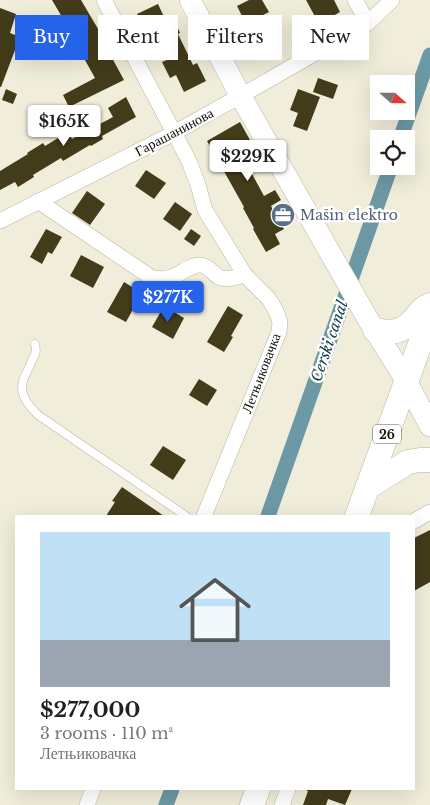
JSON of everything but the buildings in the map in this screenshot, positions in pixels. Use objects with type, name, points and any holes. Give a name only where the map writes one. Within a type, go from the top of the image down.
[{"type":"main road","points":[[372,325],[390,332],[401,330],[414,319],[422,308],[430,305]]},
{"type":"main road","name":"26","points":[[357,515],[430,317]]},
{"type":"main road","points":[[368,487],[408,462],[430,460]]},
{"type":"main road","points":[[252,805],[258,790]]},
{"type":"street","name":"Летњиковачка","points":[[104,0],[189,161],[205,210],[245,275],[269,299],[280,322],[279,332],[204,515]]},
{"type":"street","points":[[190,0],[240,95],[372,325],[407,382],[430,426]]},
{"type":"street","points":[[355,0],[363,15]]},
{"type":"street","name":"Гарашанинова","points":[[369,22],[392,0]]},
{"type":"street","name":"Гарашанинова","points":[[0,221],[174,133],[302,60]]},
{"type":"street","points":[[38,201],[152,278],[171,278],[196,266],[205,267],[223,279],[245,275]]},
{"type":"street","points":[[415,520],[430,512]]},
{"type":"street","points":[[87,805],[93,790]]},
{"type":"street","points":[[282,805],[288,790]]},
{"type":"lane","points":[[35,344],[36,352],[23,381],[22,391],[26,402],[38,416],[185,515]]},
{"type":"waterway","name":"Cerski canal","points":[[403,130],[430,55]]},
{"type":"waterway","name":"Cerski canal","points":[[268,515],[388,175]]},
{"type":"waterway","name":"Cerski canal","points":[[166,805],[172,790]]},
{"type":"place","name":"Mašin elektro","points":[[283,215]]}]
